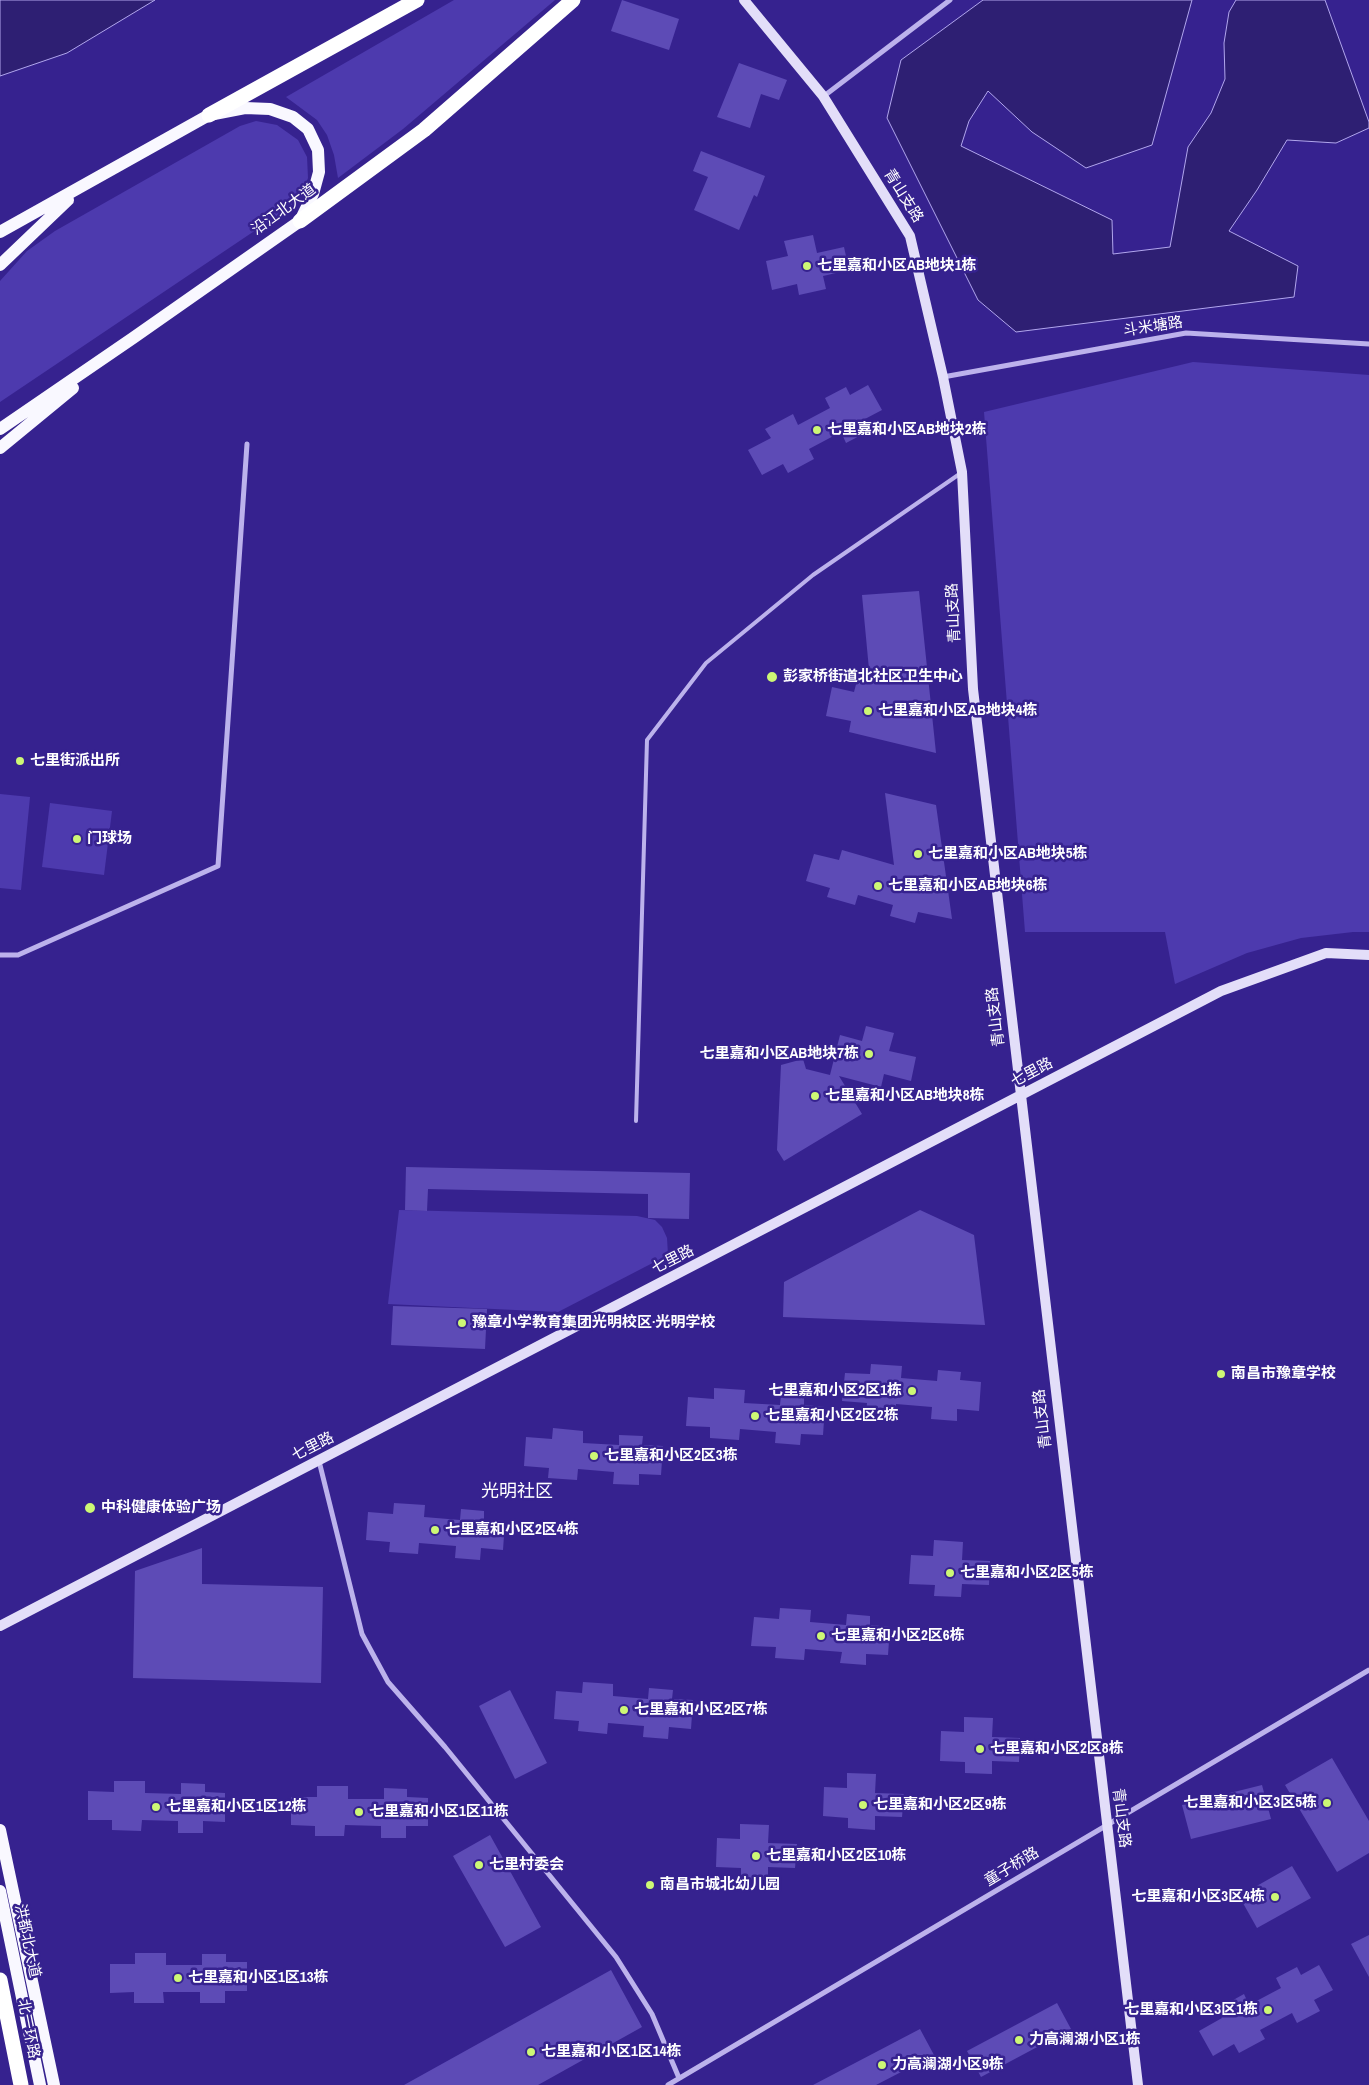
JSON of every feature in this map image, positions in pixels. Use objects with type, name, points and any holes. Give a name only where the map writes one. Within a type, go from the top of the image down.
[{"type":"highway","points":[[209,115],[417,0]]},
{"type":"highway","name":"沿江北大道","points":[[300,220],[424,130],[573,0]]},
{"type":"highway","name":"北一环路","points":[[0,1980],[21,2085]]},
{"type":"main road","points":[[0,232],[209,115],[246,108],[270,109],[293,117],[308,129],[318,150],[319,172],[313,194],[300,220]]},
{"type":"main road","points":[[0,265],[80,188]]},
{"type":"main road","name":"沿江北大道","points":[[0,429],[300,220]]},
{"type":"main road","points":[[0,448],[133,338]]},
{"type":"main road","points":[[0,1830],[54,2085]]},
{"type":"main road","name":"洪都北大道","points":[[0,1891],[40,2085]]},
{"type":"street","name":"青山支路","points":[[744,0],[823,96],[910,236],[943,377],[962,472],[973,689],[1138,2085]]},
{"type":"street","points":[[823,96],[950,0]]},
{"type":"street","name":"斗米塘路","points":[[943,377],[1186,333],[1369,344]]},
{"type":"street","points":[[0,955],[18,955],[218,866],[247,444]]},
{"type":"street","name":"七里路","points":[[0,1626],[1220,991],[1326,953],[1369,955]]},
{"type":"street","points":[[319,1461],[362,1634],[388,1682],[474,1782],[616,1956],[652,2014],[679,2078]]},
{"type":"street","name":"童子桥路","points":[[668,2085],[1369,1670]]},
{"type":"lane","points":[[636,1121],[647,740],[706,663],[813,575],[962,472]]},
{"type":"shaded area","points":[[0,0],[155,0],[67,53],[0,76]]},
{"type":"shaded area","points":[[454,0],[555,0],[403,129],[338,178],[334,155],[327,135],[317,120],[286,97]]},
{"type":"shaded area","points":[[983,0],[1192,0],[1152,145],[1086,168],[1032,132],[988,91],[969,121],[961,146],[1112,220],[1113,254],[1170,247],[1188,147],[1211,113],[1225,79],[1224,43],[1229,12],[1236,0],[1325,0],[1369,122],[1369,128],[1336,143],[1287,140],[1257,190],[1229,231],[1298,266],[1294,297],[1016,332],[978,300],[887,118],[901,60]]},
{"type":"shaded area","points":[[256,121],[277,125],[298,140],[307,157],[308,178],[299,201],[0,402],[0,281],[27,251],[55,231],[240,126]]},
{"type":"shaded area","points":[[1193,362],[1369,375],[1369,932],[1301,938],[1247,953],[1175,984],[1165,932],[1025,932],[984,412]]},
{"type":"shaded area","points":[[0,794],[30,797],[21,890],[0,888]]},
{"type":"shaded area","name":"门球场","points":[[50,803],[112,811],[104,875],[42,867]]},
{"type":"shaded area","points":[[399,1210],[637,1216],[655,1220],[662,1227],[667,1238],[668,1255],[558,1312],[388,1304]]},
{"type":"building","points":[[622,0],[679,19],[669,50],[611,31]]},
{"type":"building","points":[[739,63],[787,80],[779,100],[761,94],[750,128],[717,117]]},
{"type":"building","points":[[701,151],[765,176],[757,197],[754,195],[739,230],[694,210],[708,177],[693,171]]},
{"type":"building","name":"七里嘉和小区AB地块1栋","points":[[813,235],[817,253],[844,247],[849,270],[823,276],[826,289],[799,295],[797,284],[772,290],[766,261],[788,256],[784,241]]},
{"type":"building","name":"七里嘉和小区AB地块2栋","points":[[868,385],[882,410],[863,420],[869,431],[846,443],[841,432],[809,449],[814,459],[788,473],[783,464],[762,475],[748,450],[771,438],[765,429],[793,414],[798,425],[830,408],[825,398],[846,387],[850,395]]},
{"type":"building","points":[[919,591],[936,753],[849,732],[851,721],[826,716],[832,687],[854,692],[858,677],[870,680],[862,595]]},
{"type":"building","points":[[885,793],[936,805],[952,919],[918,912],[915,923],[890,916],[893,905],[858,895],[855,905],[827,897],[830,888],[806,881],[814,854],[839,860],[842,850],[894,865]]},
{"type":"building","name":"七里嘉和小区AB地块8栋","points":[[866,1026],[894,1033],[889,1051],[916,1057],[911,1081],[884,1074],[881,1087],[839,1076],[862,1114],[784,1161],[777,1150],[781,1065],[803,1059],[806,1069],[830,1075],[840,1035],[862,1041]]},
{"type":"building","points":[[406,1167],[690,1173],[689,1219],[648,1218],[648,1194],[428,1189],[427,1211],[405,1210]]},
{"type":"building","points":[[920,1210],[974,1235],[985,1325],[783,1317],[784,1282]]},
{"type":"building","points":[[393,1306],[487,1309],[485,1349],[391,1345]]},
{"type":"building","name":"七里嘉和小区2区1栋","points":[[871,1364],[902,1366],[901,1378],[937,1381],[938,1370],[961,1372],[960,1380],[981,1382],[979,1411],[957,1409],[957,1421],[931,1419],[932,1407],[896,1404],[895,1415],[866,1413],[867,1403],[842,1401],[845,1373],[870,1374]]},
{"type":"building","name":"七里嘉和小区2区2栋","points":[[714,1388],[745,1390],[744,1403],[780,1405],[781,1395],[804,1396],[804,1405],[825,1407],[823,1435],[801,1434],[800,1445],[775,1443],[776,1432],[740,1429],[739,1440],[710,1438],[710,1427],[686,1426],[688,1397],[714,1399]]},
{"type":"building","name":"七里嘉和小区2区3栋","points":[[553,1428],[583,1431],[583,1443],[619,1445],[619,1435],[643,1436],[642,1445],[663,1446],[661,1475],[639,1474],[639,1485],[613,1484],[614,1472],[578,1469],[577,1480],[548,1478],[549,1468],[524,1466],[526,1437],[552,1439]]},
{"type":"building","name":"七里嘉和小区2区4栋","points":[[394,1503],[425,1505],[424,1517],[460,1520],[461,1509],[484,1511],[484,1520],[505,1521],[503,1550],[481,1548],[480,1560],[455,1558],[456,1546],[419,1543],[418,1554],[389,1552],[390,1542],[366,1540],[368,1512],[393,1514]]},
{"type":"building","name":"七里嘉和小区2区5栋","points":[[934,1540],[963,1542],[962,1560],[990,1561],[989,1585],[962,1584],[961,1597],[934,1596],[935,1585],[909,1584],[911,1555],[933,1556]]},
{"type":"building","points":[[202,1548],[202,1584],[323,1587],[321,1683],[133,1678],[135,1571]]},
{"type":"building","name":"七里嘉和小区2区6栋","points":[[780,1608],[811,1610],[810,1622],[846,1625],[847,1614],[870,1616],[870,1625],[890,1627],[888,1655],[866,1654],[866,1665],[840,1663],[842,1652],[805,1649],[804,1660],[775,1658],[776,1647],[751,1646],[754,1617],[779,1619]]},
{"type":"building","name":"七里嘉和小区2区7栋","points":[[583,1682],[613,1684],[613,1696],[648,1699],[649,1688],[673,1690],[672,1699],[693,1700],[691,1729],[669,1727],[668,1739],[643,1737],[644,1726],[608,1723],[607,1734],[578,1731],[579,1721],[554,1719],[556,1691],[582,1693]]},
{"type":"building","points":[[510,1690],[547,1763],[515,1779],[479,1706]]},
{"type":"building","name":"七里嘉和小区2区8栋","points":[[964,1717],[993,1718],[992,1737],[1020,1738],[1019,1762],[992,1761],[992,1774],[965,1773],[965,1762],[940,1761],[941,1731],[964,1732]]},
{"type":"building","name":"七里嘉和小区3区5栋","points":[[1332,1758],[1369,1821],[1369,1853],[1337,1872],[1285,1785]]},
{"type":"building","name":"七里嘉和小区2区9栋","points":[[847,1773],[876,1774],[875,1793],[904,1794],[902,1817],[875,1816],[875,1830],[848,1828],[848,1818],[823,1816],[824,1787],[847,1788]]},
{"type":"building","name":"七里嘉和小区1区12栋","points":[[114,1781],[145,1781],[145,1793],[181,1794],[181,1783],[205,1784],[205,1792],[225,1793],[225,1822],[203,1821],[203,1833],[178,1833],[178,1821],[142,1820],[141,1831],[112,1830],[112,1820],[88,1820],[88,1791],[114,1792]]},
{"type":"building","points":[[1262,1785],[1271,1819],[1191,1839],[1182,1805]]},
{"type":"building","name":"七里嘉和小区1区11栋","points":[[317,1786],[348,1786],[348,1799],[384,1799],[384,1788],[407,1789],[407,1797],[428,1798],[428,1826],[406,1826],[406,1838],[381,1838],[381,1826],[345,1825],[344,1836],[315,1836],[315,1826],[291,1825],[291,1797],[317,1797]]},
{"type":"building","name":"七里嘉和小区2区10栋","points":[[740,1824],[769,1825],[768,1843],[797,1844],[795,1868],[768,1867],[768,1880],[741,1879],[741,1868],[716,1867],[717,1838],[740,1839]]},
{"type":"building","points":[[490,1835],[541,1927],[505,1947],[453,1856]]},
{"type":"building","name":"七里嘉和小区3区4栋","points":[[1292,1866],[1311,1898],[1257,1928],[1239,1896]]},
{"type":"building","points":[[1369,1935],[1369,1977],[1351,1944]]},
{"type":"building","name":"七里嘉和小区1区13栋","points":[[135,1953],[166,1953],[166,1965],[202,1965],[202,1954],[226,1954],[226,1962],[247,1962],[247,1991],[225,1991],[225,2003],[200,2003],[200,1992],[163,1992],[164,2003],[134,2003],[134,1992],[110,1993],[110,1964],[135,1964]]},
{"type":"building","name":"七里嘉和小区3区1栋","points":[[1319,1965],[1333,1990],[1314,2000],[1320,2011],[1297,2023],[1292,2013],[1260,2030],[1265,2039],[1239,2053],[1234,2044],[1213,2056],[1199,2031],[1222,2018],[1217,2009],[1244,1994],[1249,2005],[1281,1988],[1276,1978],[1297,1967],[1301,1975]]},
{"type":"building","name":"七里嘉和小区1区14栋","points":[[611,1970],[642,2027],[538,2085],[404,2085]]},
{"type":"building","name":"力高澜湖小区1栋","points":[[1057,2003],[1071,2029],[981,2077],[967,2051]]},
{"type":"building","name":"力高澜湖小区9栋","points":[[920,2029],[934,2055],[876,2085],[813,2085]]},
{"type":"place","name":"七里嘉和小区AB地块1栋","points":[[807,266]]},
{"type":"place","name":"七里嘉和小区AB地块2栋","points":[[817,430]]},
{"type":"place","name":"彭家桥街道北社区卫生中心","points":[[772,677]]},
{"type":"place","name":"七里嘉和小区AB地块4栋","points":[[868,711]]},
{"type":"place","name":"七里街派出所","points":[[20,761]]},
{"type":"place","name":"门球场","points":[[77,839]]},
{"type":"place","name":"七里嘉和小区AB地块5栋","points":[[918,854]]},
{"type":"place","name":"七里嘉和小区AB地块6栋","points":[[878,886]]},
{"type":"place","name":"七里嘉和小区AB地块7栋","points":[[869,1054]]},
{"type":"place","name":"七里嘉和小区AB地块8栋","points":[[815,1096]]},
{"type":"place","name":"豫章小学教育集团光明校区·光明学校","points":[[462,1323]]},
{"type":"place","name":"南昌市豫章学校","points":[[1221,1374]]},
{"type":"place","name":"七里嘉和小区2区1栋","points":[[912,1391]]},
{"type":"place","name":"七里嘉和小区2区2栋","points":[[755,1416]]},
{"type":"place","name":"七里嘉和小区2区3栋","points":[[594,1456]]},
{"type":"place","name":"中科健康体验广场","points":[[90,1508]]},
{"type":"place","name":"七里嘉和小区2区4栋","points":[[435,1530]]},
{"type":"place","name":"七里嘉和小区2区5栋","points":[[950,1573]]},
{"type":"place","name":"七里嘉和小区2区6栋","points":[[821,1636]]},
{"type":"place","name":"七里嘉和小区2区7栋","points":[[624,1710]]},
{"type":"place","name":"七里嘉和小区2区8栋","points":[[980,1749]]},
{"type":"place","name":"七里嘉和小区3区5栋","points":[[1327,1803]]},
{"type":"place","name":"七里嘉和小区2区9栋","points":[[863,1805]]},
{"type":"place","name":"七里嘉和小区1区12栋","points":[[156,1807]]},
{"type":"place","name":"七里嘉和小区1区11栋","points":[[359,1812]]},
{"type":"place","name":"七里嘉和小区2区10栋","points":[[756,1856]]},
{"type":"place","name":"七里村委会","points":[[479,1865]]},
{"type":"place","name":"南昌市城北幼儿园","points":[[650,1885]]},
{"type":"place","name":"七里嘉和小区3区4栋","points":[[1275,1897]]},
{"type":"place","name":"七里嘉和小区1区13栋","points":[[178,1978]]},
{"type":"place","name":"七里嘉和小区3区1栋","points":[[1268,2010]]},
{"type":"place","name":"力高澜湖小区1栋","points":[[1019,2040]]},
{"type":"place","name":"七里嘉和小区1区14栋","points":[[531,2052]]},
{"type":"place","name":"力高澜湖小区9栋","points":[[882,2065]]},
{"type":"district","name":"光明社区","points":[[517,1492]]}]
